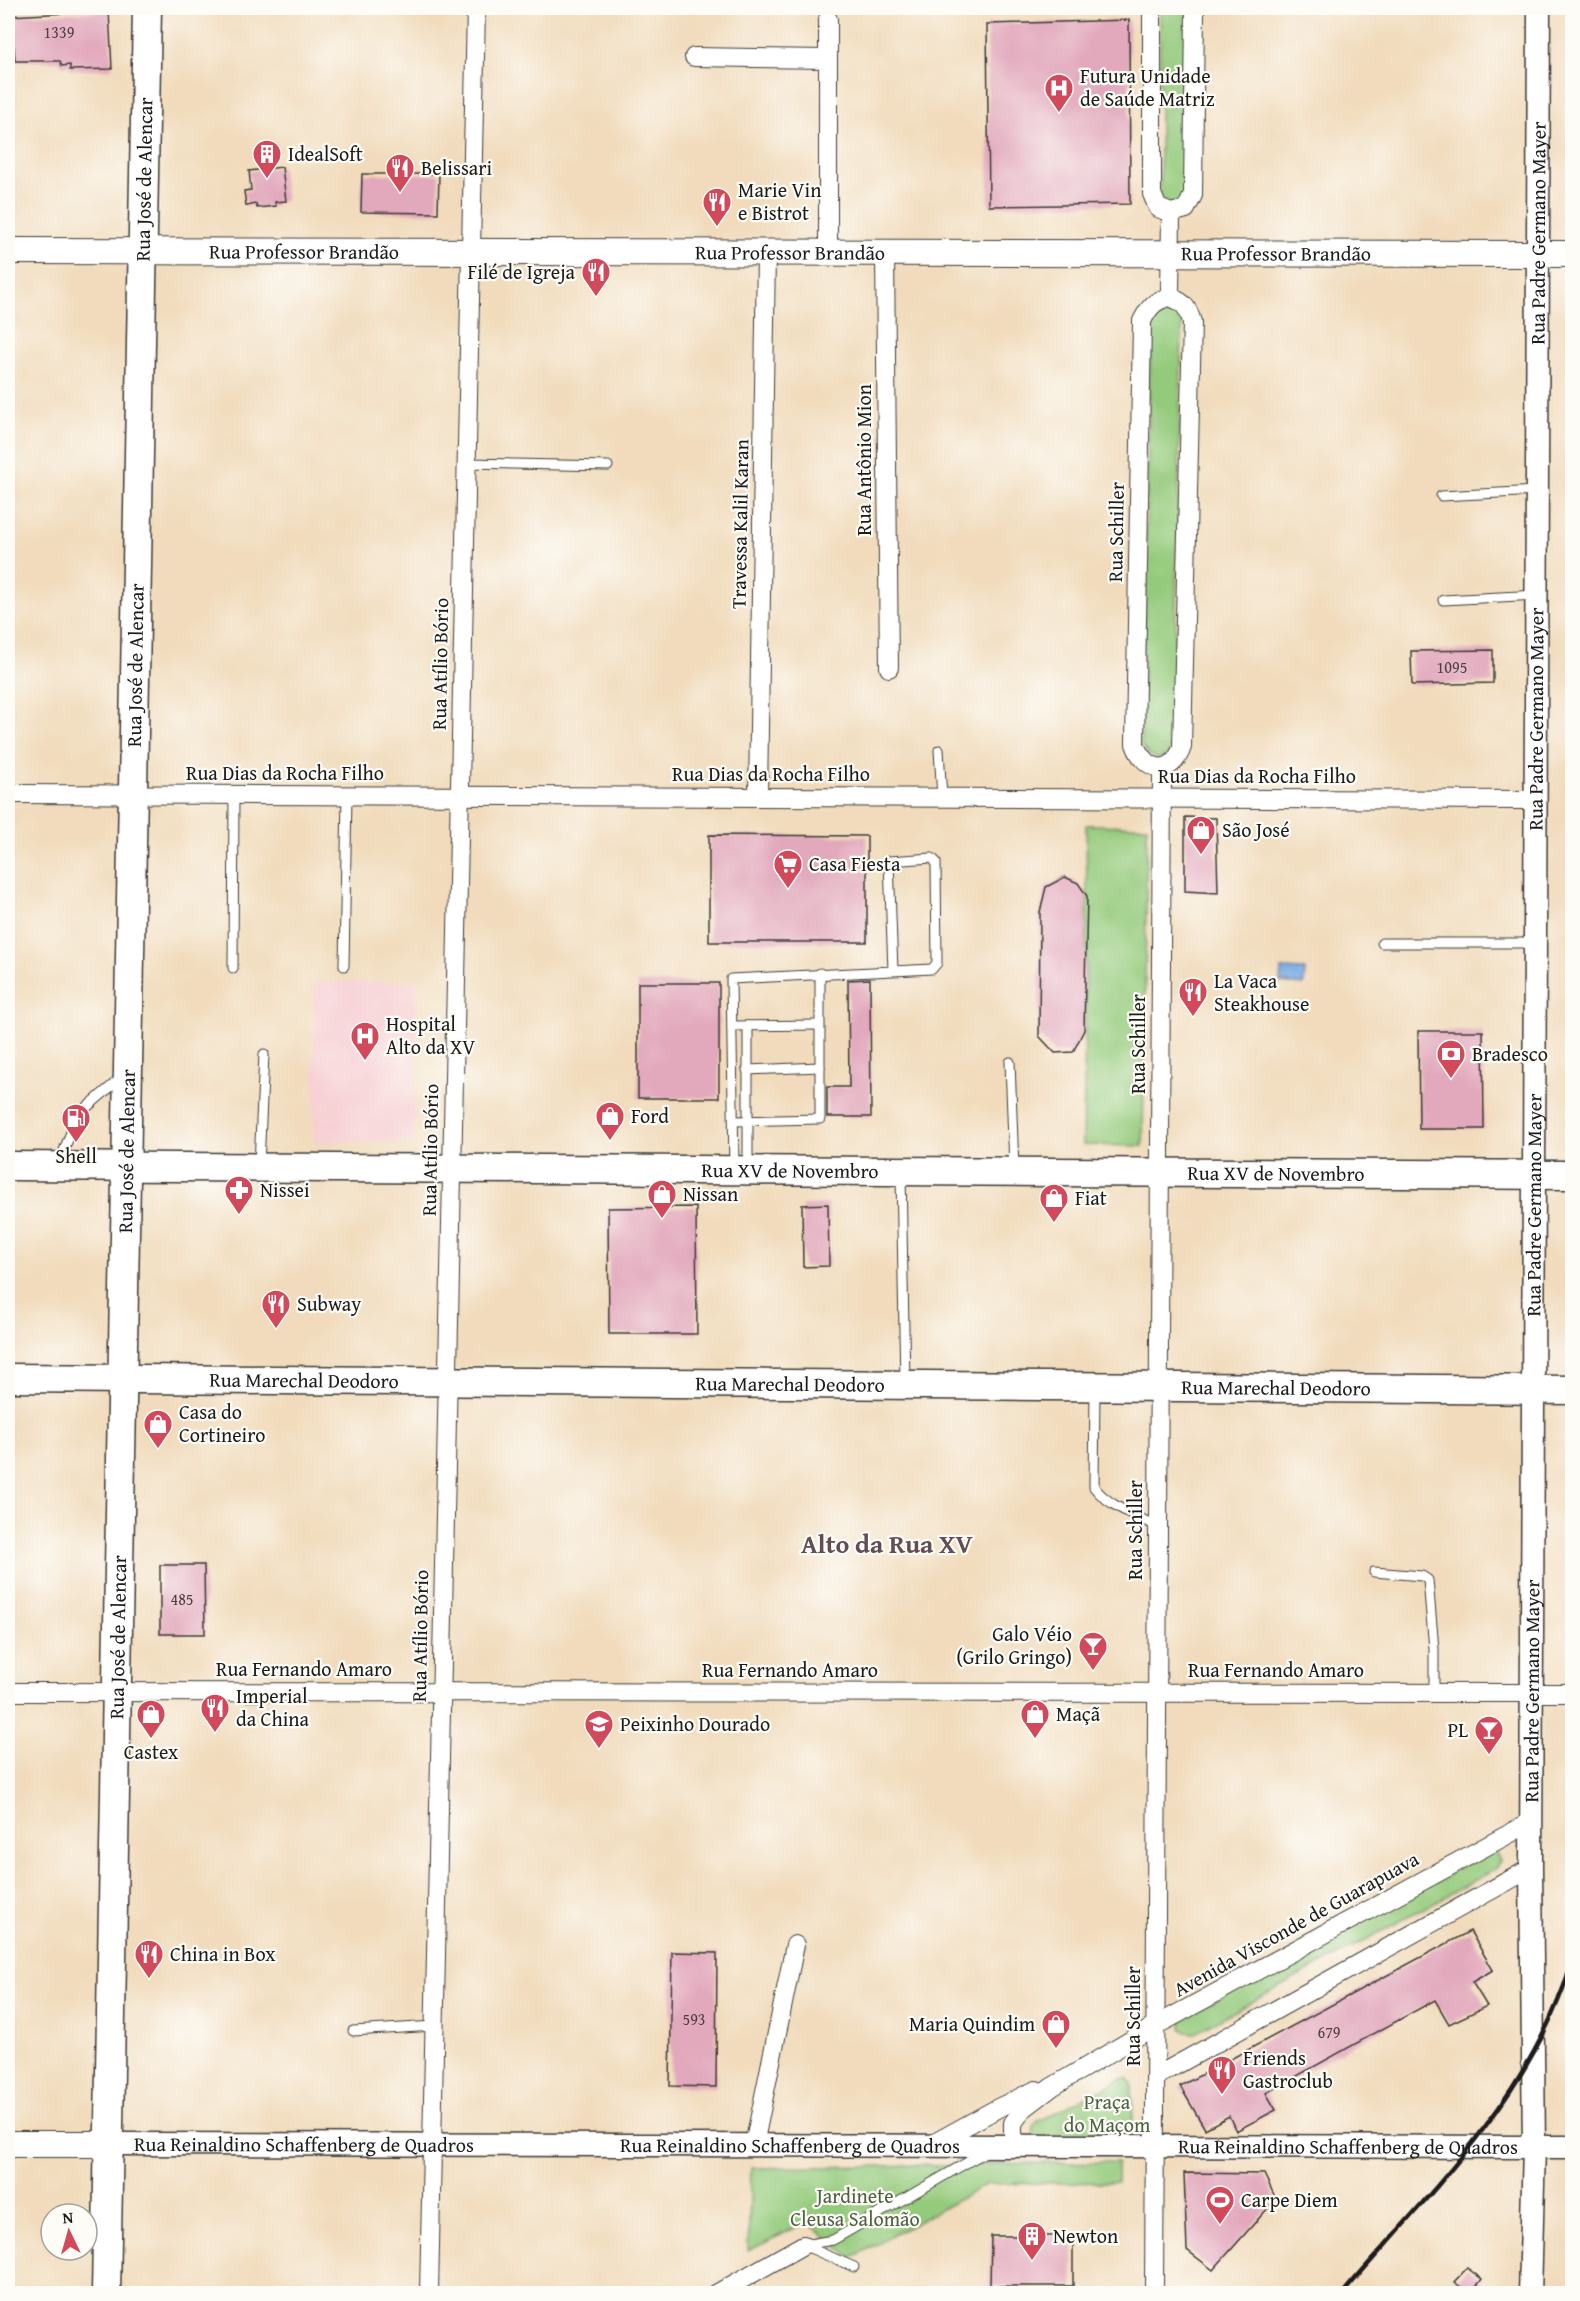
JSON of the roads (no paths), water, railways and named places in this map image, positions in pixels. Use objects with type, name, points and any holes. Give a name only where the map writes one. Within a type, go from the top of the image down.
[{"type":"main road","name":"Rua José de Alencar","points":[[106,2294],[147,8]]},
{"type":"main road","name":"Rua Professor Brandão","points":[[8,251],[1572,254]]},
{"type":"main road","name":"Rua XV de Novembro","points":[[8,1166],[1572,1174]]},
{"type":"main road","name":"Rua Marechal Deodoro","points":[[8,1378],[1572,1390]]},
{"type":"main road","name":"Rua Reinaldino Schaffenberg de Quadros","points":[[8,2144],[109,2144]]},
{"type":"street","name":"Rua Atílio Bório","points":[[429,2294],[477,8]]},
{"type":"street","points":[[1152,8],[1152,194],[1158,208],[1172,213],[1186,209],[1193,195],[1195,8]]},
{"type":"street","name":"Rua Padre Germano Mayer","points":[[1530,2294],[1534,2147],[1531,1693],[1539,8]]},
{"type":"street","points":[[828,19],[828,252]]},
{"type":"street","points":[[694,57],[828,59]]},
{"type":"street","points":[[1162,768],[1172,764],[1179,756],[1182,747],[1192,322],[1189,311],[1182,301],[1170,297],[1172,213]]},
{"type":"street","name":"Travessa Kalil Karan","points":[[758,797],[766,253]]},
{"type":"street","name":"Rua Antônio Mion","points":[[885,253],[889,668]]},
{"type":"street","name":"Rua Schiller","points":[[1154,2294],[1162,768],[1151,766],[1139,756],[1135,744],[1142,321],[1149,307],[1160,299],[1170,297]]},
{"type":"street","name":"Rua Dias da Rocha Filho","points":[[8,794],[1535,800]]},
{"type":"street","name":"Rua Fernando Amaro","points":[[8,1692],[1572,1693]]},
{"type":"street","name":"Avenida Visconde de Guarapuava","points":[[1007,2145],[1013,2135],[1013,2123],[1023,2109],[1053,2087],[1155,2026],[1531,1822]]},
{"type":"street","points":[[1155,2077],[1531,1868]]},
{"type":"street","points":[[754,2145],[795,1946]]},
{"type":"street","name":"Avenida Visconde de Guarapuava","points":[[931,2145],[1032,2091],[1053,2087]]},
{"type":"street","name":"Rua Reinaldino Schaffenberg de Quadros","points":[[109,2144],[1572,2147]]},
{"type":"street","points":[[716,2294],[803,2245]]},
{"type":"lane","points":[[467,464],[608,466]]},
{"type":"lane","points":[[1441,496],[1536,491]]},
{"type":"lane","points":[[1443,600],[1536,596]]},
{"type":"lane","points":[[939,750],[942,798]]},
{"type":"lane","points":[[232,968],[234,795]]},
{"type":"lane","points":[[344,966],[347,795]]},
{"type":"lane","points":[[741,1169],[734,1121],[731,979],[820,973],[893,971],[932,969],[937,963],[936,862],[932,858],[889,861],[893,971]]},
{"type":"lane","points":[[1382,943],[1535,943]]},
{"type":"lane","points":[[734,1121],[820,1119],[820,973]]},
{"type":"lane","points":[[733,1026],[819,1025]]},
{"type":"lane","points":[[741,1169],[747,1121],[748,1026]]},
{"type":"lane","points":[[259,1167],[264,1054]]},
{"type":"lane","points":[[1010,1062],[1014,1171]]},
{"type":"lane","points":[[747,1070],[820,1067]]},
{"type":"lane","points":[[58,1167],[75,1124],[86,1108],[127,1073]]},
{"type":"lane","points":[[900,1170],[905,1385]]},
{"type":"lane","points":[[1095,1387],[1094,1487],[1121,1508],[1158,1527]]},
{"type":"lane","points":[[1374,1572],[1422,1576],[1428,1581],[1434,1649],[1434,1693]]},
{"type":"lane","points":[[353,2031],[435,2026]]},
{"type":"lane","points":[[803,2245],[833,2240],[1007,2145]]},
{"type":"lane","points":[[803,2245],[854,2267]]},
{"type":"water","points":[[1281,969],[1305,970],[1304,985],[1280,983]]},
{"type":"railway","points":[[1342,2294],[1462,2156],[1516,2082],[1539,2042],[1568,1977],[1572,1962]]},
{"type":"place","name":"Futura Unidade de Saúde Matriz","points":[[1059,114]]},
{"type":"place","name":"IdealSoft","points":[[267,180]]},
{"type":"place","name":"Belissari","points":[[400,194]]},
{"type":"place","name":"Marie Vin e Bistrot","points":[[717,228]]},
{"type":"place","name":"Filé de Igreja","points":[[596,298]]},
{"type":"place","name":"São José","points":[[1201,856]]},
{"type":"place","name":"Casa Fiesta","points":[[788,890]]},
{"type":"place","name":"La Vaca Steakhouse","points":[[1193,1018]]},
{"type":"place","name":"Hospital Alto da XV","points":[[365,1062]]},
{"type":"place","name":"Bradesco","points":[[1451,1080]]},
{"type":"place","name":"Ford","points":[[610,1142]]},
{"type":"place","name":"Shell","points":[[76,1144]]},
{"type":"place","name":"Nissei","points":[[239,1216]]},
{"type":"place","name":"Nissan","points":[[662,1220]]},
{"type":"place","name":"Fiat","points":[[1054,1224]]},
{"type":"place","name":"Subway","points":[[276,1330]]},
{"type":"place","name":"Casa do Cortineiro","points":[[158,1450]]},
{"type":"place","name":"Galo Véio (Grilo Gringo)","points":[[1093,1672]]},
{"type":"place","name":"Imperial da China","points":[[215,1734]]},
{"type":"place","name":"Castex","points":[[151,1740]]},
{"type":"place","name":"Maçã","points":[[1035,1740]]},
{"type":"place","name":"Peixinho Dourado","points":[[599,1750]]},
{"type":"place","name":"PL","points":[[1489,1756]]},
{"type":"place","name":"China in Box","points":[[149,1980]]},
{"type":"place","name":"Maria Quindim","points":[[1056,2050]]},
{"type":"place","name":"Friends Gastroclub","points":[[1222,2096]]},
{"type":"place","name":"Carpe Diem","points":[[1220,2226]]},
{"type":"place","name":"Newton","points":[[1032,2262]]},
{"type":"district","name":"Alto da Rua XV","points":[[887,1544]]},
{"type":"park label","name":"Praça do Maçom","points":[[1107,2114]]},
{"type":"park label","name":"Jardinete Cleusa Salomão","points":[[855,2208]]}]
